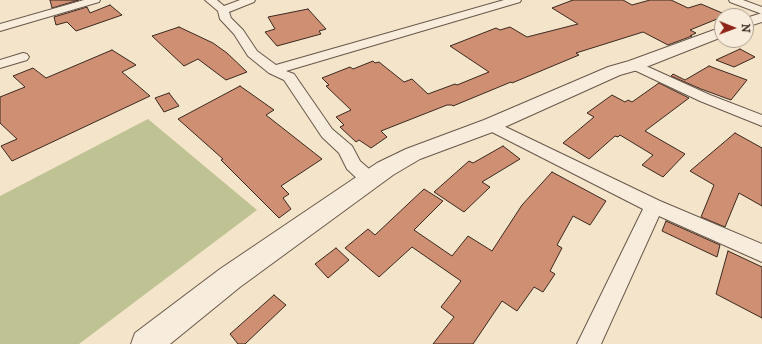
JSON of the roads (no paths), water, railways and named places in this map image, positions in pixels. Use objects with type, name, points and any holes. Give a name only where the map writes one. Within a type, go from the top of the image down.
[{"type":"street","points":[[0,28],[95,0]]},
{"type":"street","points":[[210,0],[223,10],[226,19],[242,36],[252,54],[274,70],[289,77],[326,133],[346,150],[353,165],[370,180]]},
{"type":"street","points":[[223,10],[250,0]]},
{"type":"street","points":[[274,70],[516,0]]},
{"type":"street","points":[[734,0],[762,11]]},
{"type":"street","points":[[146,344],[230,278],[370,180],[384,168],[413,154],[491,125],[614,71],[635,65],[714,35]]},
{"type":"street","points":[[0,64],[23,57]]},
{"type":"street","points":[[635,65],[705,98],[762,121]]},
{"type":"street","points":[[491,125],[654,206],[762,253]]},
{"type":"street","points":[[589,344],[654,206]]}]
